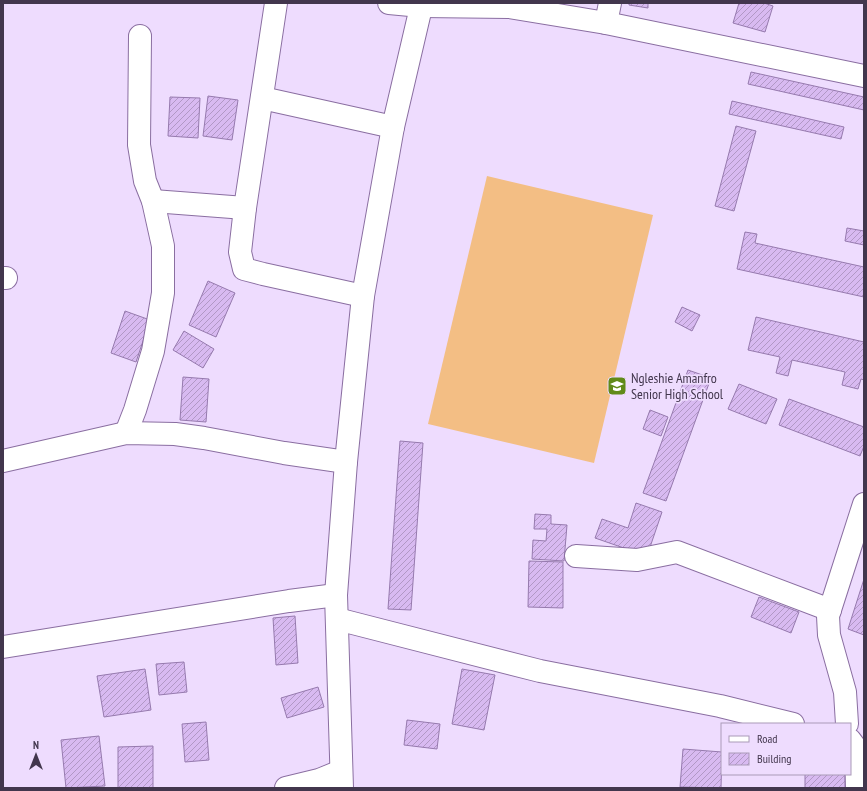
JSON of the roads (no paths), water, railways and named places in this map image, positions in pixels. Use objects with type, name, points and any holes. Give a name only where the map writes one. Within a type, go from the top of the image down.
[{"type":"street","points":[[276,3],[245,208],[240,252],[244,268],[263,274],[363,296]]},
{"type":"street","points":[[389,3],[509,7],[608,13],[864,76]]},
{"type":"street","points":[[286,788],[319,780],[342,780],[336,595],[346,462],[363,296],[393,127],[421,5]]},
{"type":"street","points":[[126,433],[135,410],[153,351],[163,293],[163,246],[154,201],[145,181],[139,145],[140,36]]},
{"type":"street","points":[[262,98],[393,127]]},
{"type":"street","points":[[154,201],[245,208]]},
{"type":"street","points":[[3,461],[126,433],[174,434],[346,462]]},
{"type":"street","points":[[847,723],[844,692],[829,634],[828,616],[864,504]]},
{"type":"street","points":[[576,556],[637,560],[677,552],[830,610]]},
{"type":"street","points":[[3,647],[289,601],[336,595]]},
{"type":"street","points":[[337,620],[540,671],[720,706],[789,723]]},
{"type":"street","points":[[857,741],[857,788]]},
{"type":"place","name":"Ngleshie Amanfro Senior High School","points":[[617,386]]}]
